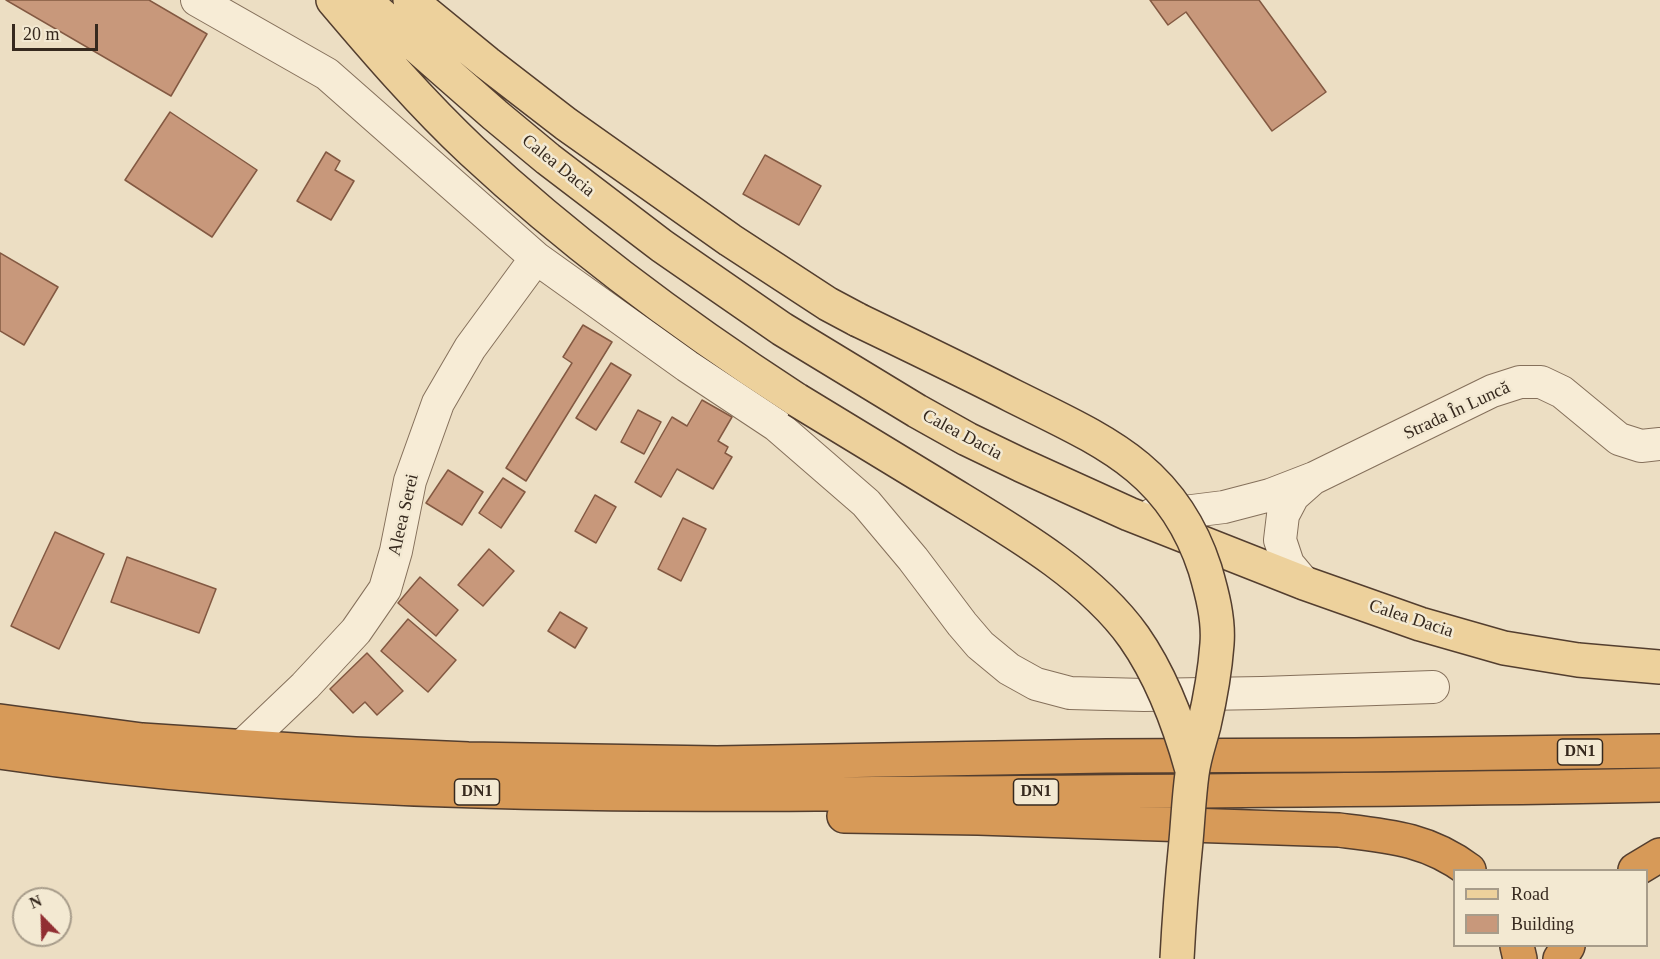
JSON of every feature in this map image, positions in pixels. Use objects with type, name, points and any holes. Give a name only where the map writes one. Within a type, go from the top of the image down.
[{"type":"highway","name":"DN1","points":[[0,721],[142,740],[240,748],[468,759],[717,763],[1106,756],[1660,751]]},
{"type":"highway","name":"DN1","points":[[0,752],[138,770],[356,787],[468,792],[717,795],[1660,785]]},
{"type":"highway","points":[[717,795],[773,815],[1339,830],[1419,843],[1453,858],[1468,869]]},
{"type":"highway","points":[[1637,869],[1660,855]]},
{"type":"main road","points":[[333,0],[421,100],[472,150],[535,206],[619,274],[705,339],[797,400],[1003,525],[1084,584],[1113,611],[1134,637],[1154,670],[1172,707],[1192,772]]},
{"type":"main road","name":"Calea Dacia","points":[[365,0],[548,159],[662,246],[782,329],[967,439],[1129,514],[1304,583],[1420,624],[1504,648],[1578,660],[1660,667]]},
{"type":"main road","points":[[410,0],[566,124],[730,240],[828,304],[1067,423],[1122,453],[1149,476],[1169,498],[1187,526],[1201,557],[1211,588],[1217,642],[1214,675],[1205,722],[1192,772],[1178,923],[1177,959]]},
{"type":"street","points":[[197,0],[327,74],[536,258],[687,366],[776,425],[866,503],[980,645],[1009,669],[1036,684],[1070,693],[1143,695],[1433,687]]},
{"type":"street","name":"Aleea Serei","points":[[240,748],[305,686],[356,631],[385,589],[396,551],[410,481],[438,403],[470,348],[536,258]]},
{"type":"street","name":"Strada În Luncă","points":[[1129,514],[1176,513],[1224,507],[1270,495],[1314,478],[1492,391],[1520,382],[1541,382],[1562,392],[1619,440],[1641,446],[1660,444]]},
{"type":"street","name":"Strada În Luncă","points":[[1304,583],[1288,564],[1280,540],[1283,515],[1293,496],[1314,478]]},
{"type":"building","points":[[6,0],[149,0],[207,34],[171,96]]},
{"type":"building","points":[[1150,0],[1259,0],[1326,92],[1272,131],[1186,12],[1168,25]]},
{"type":"building","points":[[170,112],[257,170],[212,237],[125,180]]},
{"type":"building","points":[[326,152],[340,161],[335,170],[354,181],[331,220],[297,201]]},
{"type":"building","points":[[765,155],[821,186],[799,225],[743,194]]},
{"type":"building","points":[[0,253],[58,287],[24,345],[0,331]]},
{"type":"building","points":[[583,325],[612,342],[526,481],[506,468],[572,363],[563,357]]},
{"type":"building","points":[[611,363],[631,375],[596,430],[576,418]]},
{"type":"building","points":[[702,400],[732,417],[718,441],[728,447],[725,453],[732,457],[713,489],[677,469],[661,497],[635,482],[672,417],[687,426]]},
{"type":"building","points":[[638,410],[661,422],[644,454],[621,442]]},
{"type":"building","points":[[448,470],[483,492],[462,525],[426,503]]},
{"type":"building","points":[[503,478],[525,492],[501,528],[479,513]]},
{"type":"building","points":[[595,495],[616,507],[596,543],[575,531]]},
{"type":"building","points":[[683,518],[706,529],[681,581],[658,569]]},
{"type":"building","points":[[55,532],[104,554],[59,649],[11,626]]},
{"type":"building","points":[[489,549],[514,571],[483,606],[458,585]]},
{"type":"building","points":[[127,557],[216,589],[199,633],[111,602]]},
{"type":"building","points":[[420,577],[458,610],[436,636],[398,603]]},
{"type":"building","points":[[560,612],[587,628],[575,648],[548,631]]},
{"type":"building","points":[[408,619],[456,660],[428,692],[381,651]]},
{"type":"building","points":[[367,653],[403,691],[377,715],[365,702],[353,713],[330,689]]}]
